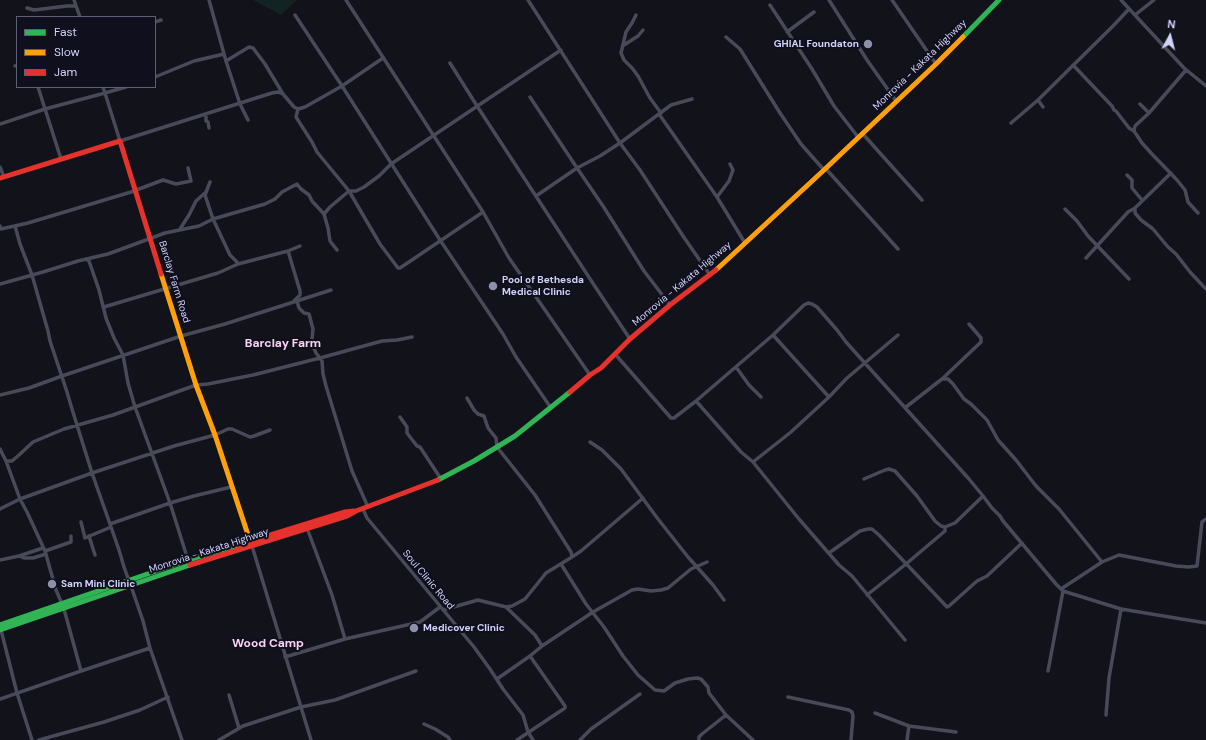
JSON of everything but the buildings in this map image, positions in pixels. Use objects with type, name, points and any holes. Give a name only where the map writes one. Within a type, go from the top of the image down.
[{"type":"main road","name":"Monrovia - Kakata Highway","points":[[130,584],[188,560],[347,516],[356,511],[406,494],[441,479],[515,436],[590,375],[601,368],[630,339],[710,275],[936,64],[999,0]]},
{"type":"main road","points":[[2,177],[120,141]]},
{"type":"main road","name":"Barclay Farm Road","points":[[120,141],[196,385],[251,543]]},
{"type":"main road","name":"Monrovia - Kakata Highway","points":[[0,628],[345,512],[356,511]]},
{"type":"street","points":[[74,0],[80,16]]},
{"type":"street","points":[[209,0],[226,61],[240,104],[248,120]]},
{"type":"street","points":[[346,0],[483,212],[509,258],[590,375]]},
{"type":"street","points":[[528,0],[620,143],[640,170],[710,275]]},
{"type":"street","points":[[829,0],[896,102]]},
{"type":"street","points":[[892,0],[936,64]]},
{"type":"street","points":[[1121,0],[1186,70],[1206,86]]},
{"type":"street","points":[[1135,15],[1154,0]]},
{"type":"street","points":[[770,5],[812,69],[834,106],[922,200]]},
{"type":"street","points":[[27,8],[34,10],[76,6]]},
{"type":"street","points":[[1011,123],[1038,100],[1129,9]]},
{"type":"street","points":[[787,32],[814,12]]},
{"type":"street","points":[[295,15],[440,240],[503,334],[516,357],[551,408]]},
{"type":"street","points":[[636,16],[626,32],[624,46],[621,53],[624,60],[638,76],[660,114],[717,197],[744,243]]},
{"type":"street","points":[[156,22],[161,20]]},
{"type":"street","points":[[624,46],[638,36],[643,30]]},
{"type":"street","points":[[726,37],[740,49],[801,144],[824,170],[827,170],[898,249]]},
{"type":"street","points":[[226,61],[249,46],[253,48],[265,64],[283,94],[294,107],[298,109]]},
{"type":"street","points":[[324,214],[349,191],[364,187],[379,176],[391,164],[561,50]]},
{"type":"street","points":[[156,78],[194,61],[224,54]]},
{"type":"street","points":[[298,109],[342,86],[383,58]]},
{"type":"street","points":[[450,63],[630,339]]},
{"type":"street","points":[[1073,65],[1112,106],[1129,128],[1134,131],[1142,143],[1186,190],[1188,202],[1198,213]]},
{"type":"street","points":[[1134,131],[1135,126],[1149,113],[1186,70]]},
{"type":"street","points":[[38,88],[61,159]]},
{"type":"street","points":[[103,88],[120,141],[272,93],[278,92],[283,94]]},
{"type":"street","points":[[0,124],[45,109],[122,88]]},
{"type":"street","points":[[530,97],[603,206],[644,271],[670,306]]},
{"type":"street","points":[[536,196],[577,168],[620,143],[671,105],[692,98]]},
{"type":"street","points":[[1038,100],[1043,107]]},
{"type":"street","points":[[1140,104],[1149,113]]},
{"type":"street","points":[[298,109],[296,117],[317,152],[349,191],[380,244],[398,268],[483,212]]},
{"type":"street","points":[[206,114],[206,121],[208,122],[209,128]]},
{"type":"street","points":[[717,197],[729,181],[733,170],[730,164]]},
{"type":"street","points":[[0,167],[2,177]]},
{"type":"street","points":[[0,228],[28,223],[131,192],[135,189],[163,180],[176,184],[191,181],[188,168]]},
{"type":"street","points":[[1086,258],[1128,212],[1171,173]]},
{"type":"street","points":[[1127,175],[1132,180],[1132,188],[1142,200]]},
{"type":"street","points":[[210,182],[205,195],[213,219],[230,255],[238,264]]},
{"type":"street","points":[[0,284],[108,254],[165,233],[199,226],[213,219],[265,204],[297,184],[301,190],[309,195],[312,201],[324,214],[330,241],[337,250]]},
{"type":"street","points":[[179,230],[182,228],[196,201],[206,192]]},
{"type":"street","points":[[1134,208],[1135,213],[1141,220],[1153,229],[1206,289]]},
{"type":"street","points":[[1065,209],[1077,221],[1088,236],[1129,279]]},
{"type":"street","points":[[15,226],[32,275],[50,341],[92,473],[182,740]]},
{"type":"street","points":[[104,307],[218,273],[238,264],[288,251],[300,246]]},
{"type":"street","points":[[288,251],[300,291],[300,295],[296,301]]},
{"type":"street","points":[[86,259],[89,261],[104,307],[106,318],[123,355],[128,383],[135,407],[170,502],[188,560]]},
{"type":"street","points":[[0,395],[29,388],[181,336],[225,324],[331,290]]},
{"type":"street","name":"Soul Clinic Road","points":[[296,301],[299,308],[304,313],[309,314],[313,329],[313,346],[316,354],[322,361],[326,386],[367,518],[474,647],[523,715],[528,732],[533,740]]},
{"type":"street","points":[[616,354],[672,418],[674,418],[773,335],[804,305],[808,303],[812,304],[817,307],[865,363],[906,407],[1062,590],[1121,609],[1206,624]]},
{"type":"street","points":[[906,407],[942,378],[981,342],[981,338],[969,324]]},
{"type":"street","points":[[773,335],[829,397]]},
{"type":"street","points":[[753,462],[791,432],[847,378],[898,335]]},
{"type":"street","points":[[6,461],[12,461],[24,451],[28,445],[39,438],[153,402],[196,385],[253,375],[382,341],[412,337]]},
{"type":"street","points":[[736,367],[749,385],[761,397]]},
{"type":"street","points":[[942,378],[948,379],[964,400],[971,404],[987,420],[998,440],[1036,486],[1059,508],[1102,562]]},
{"type":"street","points":[[467,398],[474,410],[478,414],[484,416],[488,428],[496,438],[497,447],[535,495],[571,552],[572,557]]},
{"type":"street","points":[[696,401],[741,452],[753,462],[839,565],[852,576],[867,596],[905,640]]},
{"type":"street","points":[[400,417],[407,427],[407,433],[417,446],[420,447],[441,479]]},
{"type":"street","points":[[0,509],[20,499],[92,473],[174,446],[215,436],[228,429],[232,429],[250,437],[270,430]]},
{"type":"street","points":[[590,442],[612,459],[658,519],[724,600]]},
{"type":"street","points":[[0,449],[20,499],[45,551],[56,590],[63,606],[81,671]]},
{"type":"street","points":[[864,479],[885,470],[894,470],[917,496],[935,521],[941,526],[945,527]]},
{"type":"street","points":[[81,522],[85,538],[110,525],[170,502],[231,487]]},
{"type":"street","points":[[867,596],[944,531],[945,527],[955,523],[983,496]]},
{"type":"street","points":[[443,610],[478,600],[506,607],[512,606],[525,599],[546,573],[581,551],[643,498]]},
{"type":"street","points":[[1048,671],[1062,590],[1102,562],[1119,555],[1176,566],[1197,566],[1202,522],[1206,518]]},
{"type":"street","points":[[307,528],[332,595],[345,640]]},
{"type":"street","points":[[829,553],[860,531],[868,529],[872,530],[879,535],[946,607],[977,581],[987,576],[1022,543]]},
{"type":"street","points":[[0,560],[45,551],[71,542],[71,536]]},
{"type":"street","points":[[89,536],[96,555]]},
{"type":"street","points":[[251,543],[311,740]]},
{"type":"street","points":[[19,556],[24,558],[33,558],[45,551]]},
{"type":"street","points":[[497,679],[592,612],[624,594],[638,588],[651,591],[668,588],[696,566],[707,562]]},
{"type":"street","points":[[561,564],[592,612],[638,675],[655,690],[664,691],[675,683],[697,678],[704,682],[708,687],[709,693],[726,715],[754,740]]},
{"type":"street","points":[[285,657],[345,640],[420,622],[440,607]]},
{"type":"street","points":[[506,607],[535,635],[542,646]]},
{"type":"street","points":[[1106,715],[1109,678],[1121,609]]},
{"type":"street","points":[[0,628],[17,693],[32,740]]},
{"type":"street","points":[[0,699],[150,648]]},
{"type":"street","points":[[517,740],[565,706],[530,656]]},
{"type":"street","points":[[219,740],[239,728],[301,707],[336,700],[416,671]]},
{"type":"street","points":[[580,740],[591,729],[640,694]]},
{"type":"street","points":[[229,695],[239,728]]},
{"type":"street","points":[[39,740],[111,720],[140,710],[168,697]]},
{"type":"street","points":[[788,697],[849,710],[852,712],[851,740]]},
{"type":"street","points":[[875,713],[909,726],[956,732]]},
{"type":"street","points":[[699,740],[699,737],[702,734],[726,715]]},
{"type":"street","points":[[424,724],[448,737],[450,740]]},
{"type":"street","points":[[907,740],[909,726]]},
{"type":"shaded area","points":[[253,0],[297,0],[281,15]]},
{"type":"traffic: fast","points":[[963,37],[999,0]]},
{"type":"traffic: fast","points":[[438,480],[474,461],[515,436],[570,392]]},
{"type":"traffic: fast","points":[[0,625],[188,560],[238,545]]},
{"type":"traffic: fast","points":[[0,630],[190,565]]},
{"type":"traffic: slow","points":[[716,270],[824,170],[963,37]]},
{"type":"traffic: slow","points":[[161,274],[196,385],[215,435],[251,544]]},
{"type":"traffic: jam","points":[[0,178],[120,141],[161,274]]},
{"type":"traffic: jam","points":[[570,392],[601,368],[630,339],[670,305],[716,270]]},
{"type":"traffic: jam","points":[[190,565],[347,516],[356,511],[438,480]]},
{"type":"traffic: jam","points":[[238,545],[345,512],[354,511]]},
{"type":"place","name":"GHIAL Foundaton","points":[[868,44]]},
{"type":"place","name":"Pool of Bethesda Medical Clinic","points":[[493,286]]},
{"type":"place","name":"Sam Mini Clinic","points":[[52,584]]},
{"type":"place","name":"Medicover Clinic","points":[[414,628]]},
{"type":"district","name":"Barclay Farm","points":[[283,344]]},
{"type":"district","name":"Wood Camp","points":[[268,644]]}]
